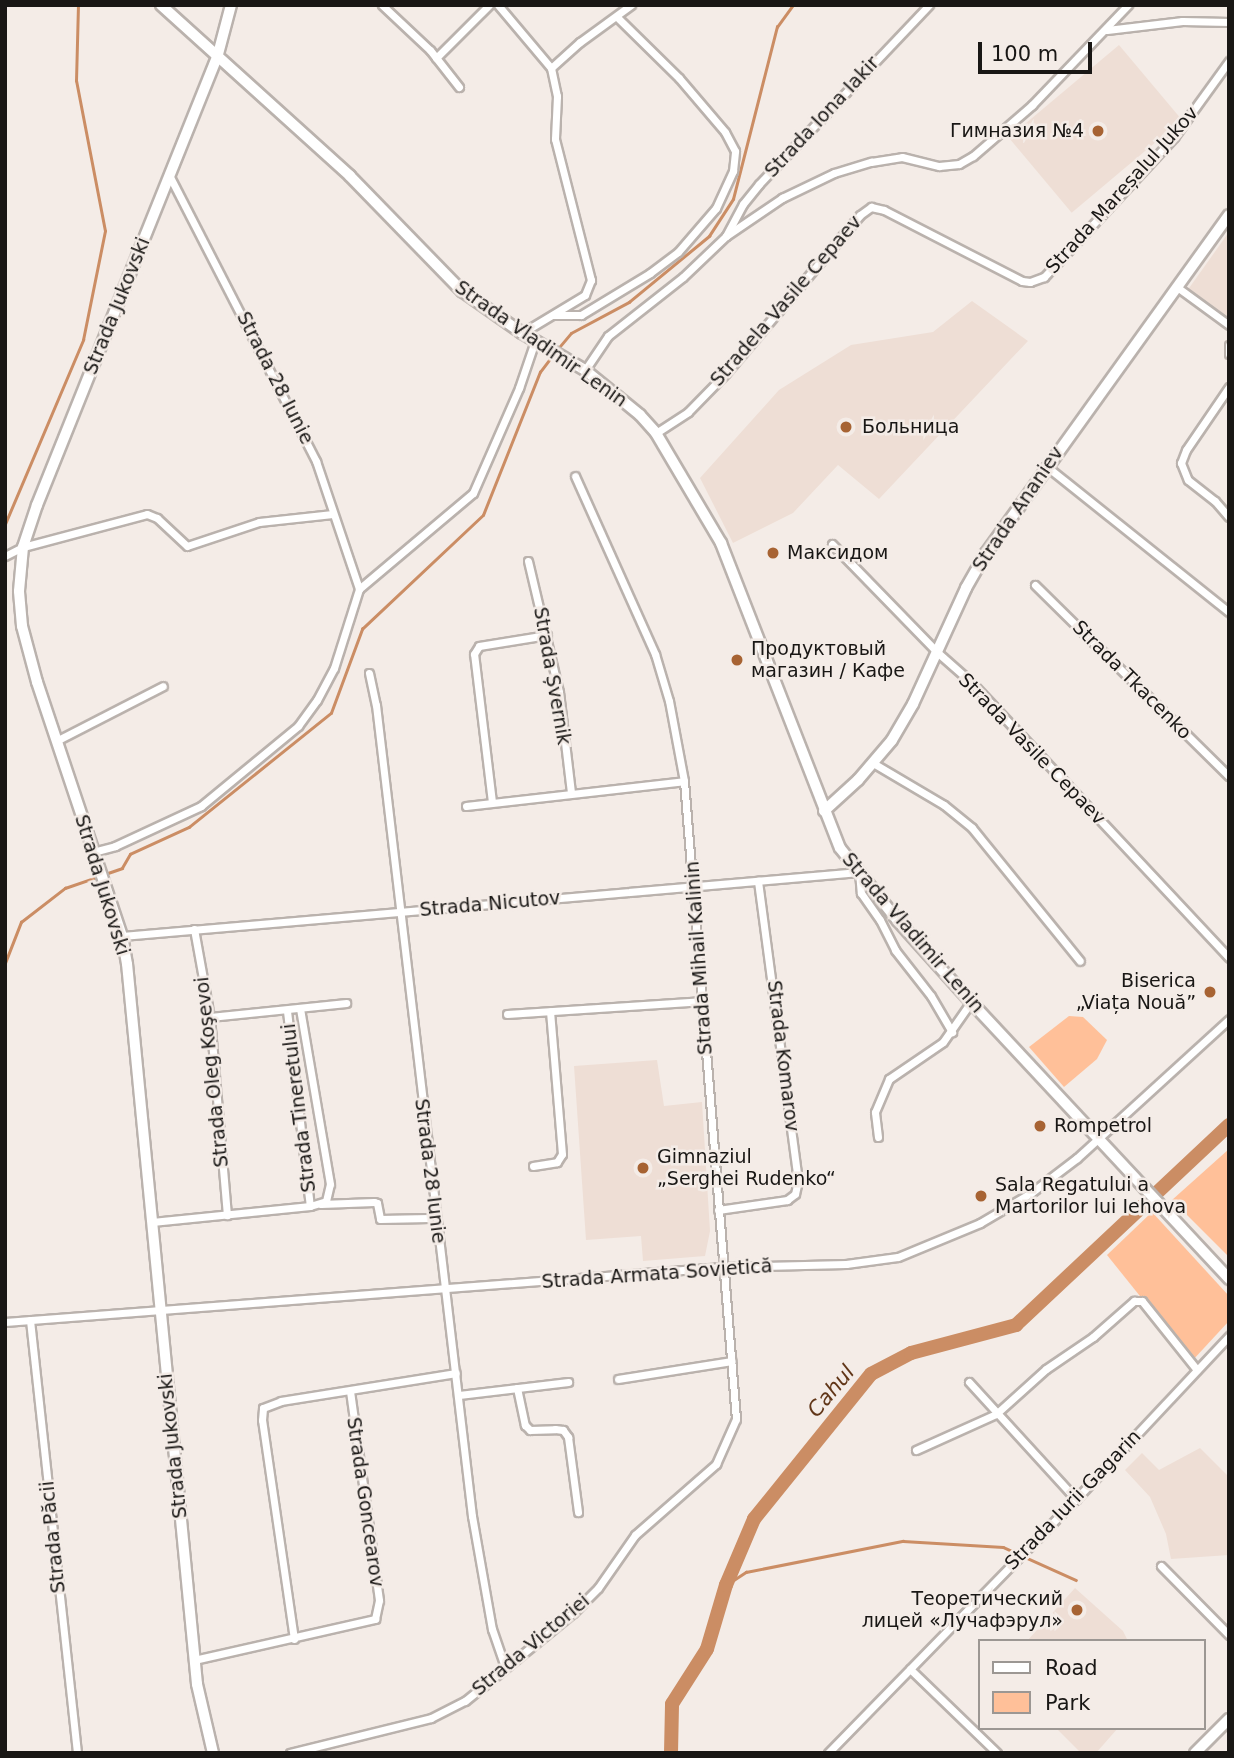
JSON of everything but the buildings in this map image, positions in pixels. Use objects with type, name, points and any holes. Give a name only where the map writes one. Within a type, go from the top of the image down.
[{"type":"main road","name":"Strada Vladimir Lenin","points":[[161,5],[350,176],[461,291],[522,333],[582,368],[624,401],[656,433],[680,469],[725,553],[840,848],[971,1002],[1229,1279]]},
{"type":"main road","name":"Strada Jukovski","points":[[213,1753],[194,1660],[159,1310],[135,1023],[122,936],[56,741],[22,626],[19,591],[23,547],[217,58],[231,5]]},
{"type":"main road","name":"Strada Ananiev","points":[[824,811],[873,763],[902,724],[986,553],[1229,215]]},
{"type":"main road","points":[[1195,1753],[1229,1718]]},
{"type":"street","points":[[382,5],[436,58],[459,87]]},
{"type":"street","points":[[436,58],[489,5]]},
{"type":"street","points":[[498,5],[551,68],[557,96],[555,139],[591,280],[585,295],[522,333]]},
{"type":"street","points":[[551,68],[580,42],[631,5]]},
{"type":"street","name":"Strada Iona Iakir","points":[[726,236],[743,204],[760,184],[929,5]]},
{"type":"street","points":[[582,368],[608,336],[673,285],[726,236],[782,198],[850,167],[902,157],[939,166],[959,164],[974,156],[1032,104],[1128,5]]},
{"type":"street","points":[[553,315],[581,315],[650,273],[695,234],[730,184],[736,159],[733,143],[725,132],[679,78],[617,17]]},
{"type":"street","points":[[1106,30],[1182,21],[1229,22]]},
{"type":"street","name":"Strada Mareșalul Jukov","points":[[1037,281],[1044,277],[1174,137],[1229,61]]},
{"type":"street","name":"Strada 28 Iunie","points":[[169,175],[316,461],[359,589]]},
{"type":"street","name":"Stradela Vasile Cepaev","points":[[656,433],[688,412],[726,373],[860,215],[871,207],[884,210],[1022,281],[1037,281]]},
{"type":"street","points":[[1177,287],[1229,325]]},
{"type":"street","points":[[585,295],[597,306]]},
{"type":"street","points":[[93,852],[115,846],[201,806],[298,726],[317,700],[334,668],[359,589],[473,493],[538,342]]},
{"type":"street","points":[[1229,345],[1229,354]]},
{"type":"street","points":[[1229,387],[1186,450],[1181,463],[1188,480],[1215,501],[1229,517]]},
{"type":"street","points":[[1046,466],[1229,612]]},
{"type":"street","name":"Strada Mihail Kalinin","points":[[575,476],[655,654],[669,701],[684,781],[736,1419],[721,1456]]},
{"type":"street","points":[[5,556],[23,547],[147,514],[158,517],[187,546],[259,522],[333,514]]},
{"type":"street","name":"Strada Vasile Cepaev","points":[[832,544],[937,652],[970,681],[1229,958]]},
{"type":"street","name":"Strada Șvernik","points":[[528,561],[559,692],[571,793]]},
{"type":"street","name":"Strada Tkacenko","points":[[1035,585],[1229,776]]},
{"type":"street","points":[[492,802],[474,654],[479,646],[547,635]]},
{"type":"street","name":"Strada 28 Iunie","points":[[369,673],[376,705],[398,912],[472,1516],[492,1629],[505,1666]]},
{"type":"street","points":[[56,741],[163,686]]},
{"type":"street","points":[[873,763],[944,805],[972,828],[1080,961]]},
{"type":"street","points":[[466,806],[684,781]]},
{"type":"street","points":[[859,872],[861,893],[880,920],[895,950],[931,996],[952,1032]]},
{"type":"street","name":"Strada Nicutov","points":[[122,936],[859,872]]},
{"type":"street","name":"Strada Komarov","points":[[718,1210],[787,1200],[795,1194],[798,1181],[758,881]]},
{"type":"street","name":"Strada Oleg Koşevoi","points":[[194,929],[209,1017],[227,1215]]},
{"type":"street","points":[[507,1014],[701,1001]]},
{"type":"street","points":[[878,1137],[875,1112],[889,1079],[932,1051],[952,1032],[971,1002]]},
{"type":"street","points":[[209,1017],[346,1003]]},
{"type":"street","name":"Strada Tineretului","points":[[300,1009],[330,1194],[320,1204]]},
{"type":"street","name":"Strada Tineretului","points":[[287,1011],[310,1206]]},
{"type":"street","points":[[533,1166],[557,1162],[562,1154],[550,1012]]},
{"type":"street","name":"Strada Armata Sovietică","points":[[5,1322],[722,1267],[846,1264],[912,1253],[1016,1203],[1097,1139],[1229,1019]]},
{"type":"street","points":[[152,1222],[320,1204],[374,1202],[377,1203],[380,1219],[429,1217]]},
{"type":"street","points":[[916,1450],[996,1414],[1046,1369],[1093,1337],[1134,1301],[1142,1301],[1197,1370]]},
{"type":"street","name":"Strada Păcii","points":[[30,1320],[77,1753]]},
{"type":"street","name":"Strada Iurii Gagarin","points":[[829,1752],[1076,1499],[1229,1336]]},
{"type":"street","points":[[618,1379],[732,1361]]},
{"type":"street","points":[[194,1660],[294,1639],[262,1420],[263,1408],[271,1403],[456,1373]]},
{"type":"street","points":[[459,1395],[568,1382]]},
{"type":"street","points":[[969,1382],[1076,1499]]},
{"type":"street","points":[[517,1388],[525,1425],[530,1430],[563,1430],[568,1437],[578,1512]]},
{"type":"street","name":"Strada Goncearov","points":[[294,1639],[362,1624],[375,1619],[377,1613],[379,1600],[350,1391]]},
{"type":"street","name":"Strada Victoriei","points":[[290,1753],[443,1714],[465,1701],[589,1598],[635,1535],[705,1475],[721,1456]]},
{"type":"street","points":[[1161,1566],[1229,1634]]},
{"type":"street","points":[[910,1669],[998,1753]]},
{"type":"shaded area","name":"Гимназия №4","points":[[1119,45],[1182,120],[1072,213],[1009,138]]},
{"type":"shaded area","points":[[1229,232],[1229,319],[1187,291]]},
{"type":"shaded area","name":"Больница","points":[[972,301],[1028,341],[879,499],[838,465],[793,513],[733,543],[700,478],[779,390],[851,345],[933,332]]},
{"type":"shaded area","name":"Gimnaziul „Serghei Rudenko“","points":[[657,1060],[664,1106],[702,1102],[710,1231],[705,1256],[643,1261],[641,1236],[586,1240],[574,1066]]},
{"type":"shaded area","points":[[1200,1448],[1229,1477],[1229,1555],[1171,1559],[1166,1534],[1150,1497],[1125,1470],[1142,1453],[1159,1470]]},
{"type":"shaded area","name":"Теоретический лицей «Лучафэрул»","points":[[1075,1588],[1123,1631],[1127,1639],[1029,1639]]},
{"type":"shaded area","points":[[1058,1730],[1116,1730],[1096,1753],[1081,1753]]},
{"type":"green space","points":[[1069,1016],[1083,1017],[1107,1040],[1097,1059],[1064,1087],[1029,1047]]},
{"type":"green space","points":[[1229,1149],[1229,1257],[1172,1200]]},
{"type":"green space","points":[[1152,1212],[1229,1296],[1229,1321],[1192,1361],[1107,1255]]},
{"type":"waterway","points":[[5,524],[83,340],[105,231],[76,81],[78,5]]},
{"type":"waterway","points":[[556,351],[571,333],[629,302],[709,236],[733,199],[777,27],[793,5]]},
{"type":"waterway","points":[[105,874],[122,868],[130,854],[189,827],[331,713],[362,629],[483,515],[540,372],[552,356]]},
{"type":"waterway","points":[[5,963],[21,922],[65,888],[99,876]]},
{"type":"waterway","name":"Cahul","points":[[671,1753],[672,1704],[707,1649],[726,1585],[754,1519],[871,1374],[911,1353],[1016,1325],[1229,1125]]},
{"type":"waterway","points":[[726,1585],[746,1572],[903,1541],[1003,1547],[1076,1580]]},
{"type":"place","name":"Гимназия №4","points":[[1098,131]]},
{"type":"place","name":"Больница","points":[[846,427]]},
{"type":"place","name":"Максидом","points":[[773,553]]},
{"type":"place","name":"Продуктовый магазин / Кафе","points":[[737,660]]},
{"type":"place","name":"Biserica „Viața Nouă”","points":[[1210,992]]},
{"type":"place","name":"Rompetrol","points":[[1040,1126]]},
{"type":"place","name":"Gimnaziul „Serghei Rudenko“","points":[[643,1168]]},
{"type":"place","name":"Sala Regatului a Martorilor lui Iehova","points":[[981,1196]]},
{"type":"place","name":"Теоретический лицей «Лучафэрул»","points":[[1077,1610]]}]
